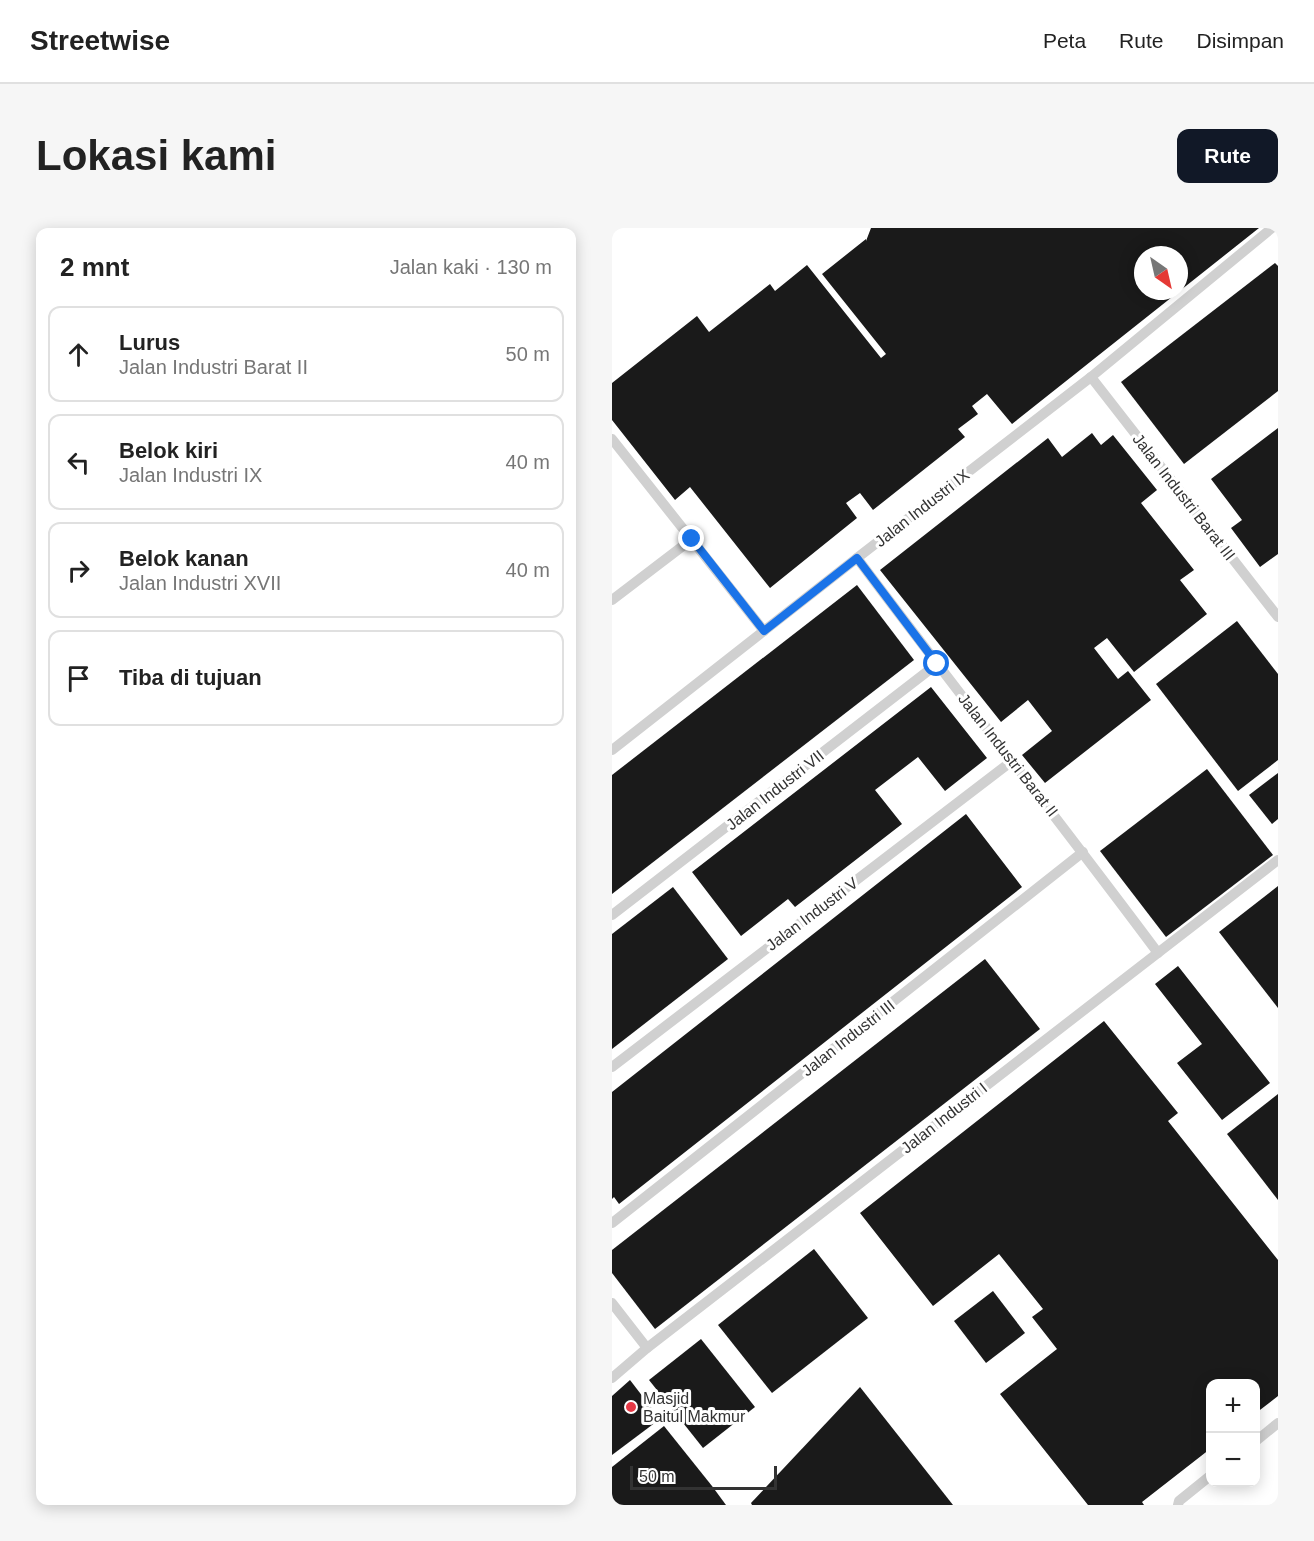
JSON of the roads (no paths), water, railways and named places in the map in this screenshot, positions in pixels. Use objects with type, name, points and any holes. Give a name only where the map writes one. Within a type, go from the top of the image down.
[{"type":"lane","name":"Jalan Industri IX","points":[[612,750],[1091,377],[1272,228]]},
{"type":"lane","name":"Jalan Industri Barat III","points":[[1091,377],[1278,618]]},
{"type":"lane","points":[[613,442],[764,631]]},
{"type":"lane","points":[[612,600],[692,539]]},
{"type":"lane","name":"Jalan Industri Barat II","points":[[857,558],[1158,953]]},
{"type":"lane","name":"Jalan Industri VII","points":[[612,915],[937,664]]},
{"type":"lane","name":"Jalan Industri V","points":[[612,1067],[1012,761]]},
{"type":"lane","name":"Jalan Industri III","points":[[612,1223],[1083,852]]},
{"type":"lane","name":"Jalan Industri I","points":[[612,1378],[647,1348],[1278,861]]},
{"type":"lane","points":[[612,1303],[647,1348]]},
{"type":"lane","points":[[1260,1438],[1278,1423]]},
{"type":"lane","points":[[1178,1505],[1179,1501],[1206,1479]]},
{"type":"place","name":"Masjid Baitul Makmur","points":[[631,1407]]}]
